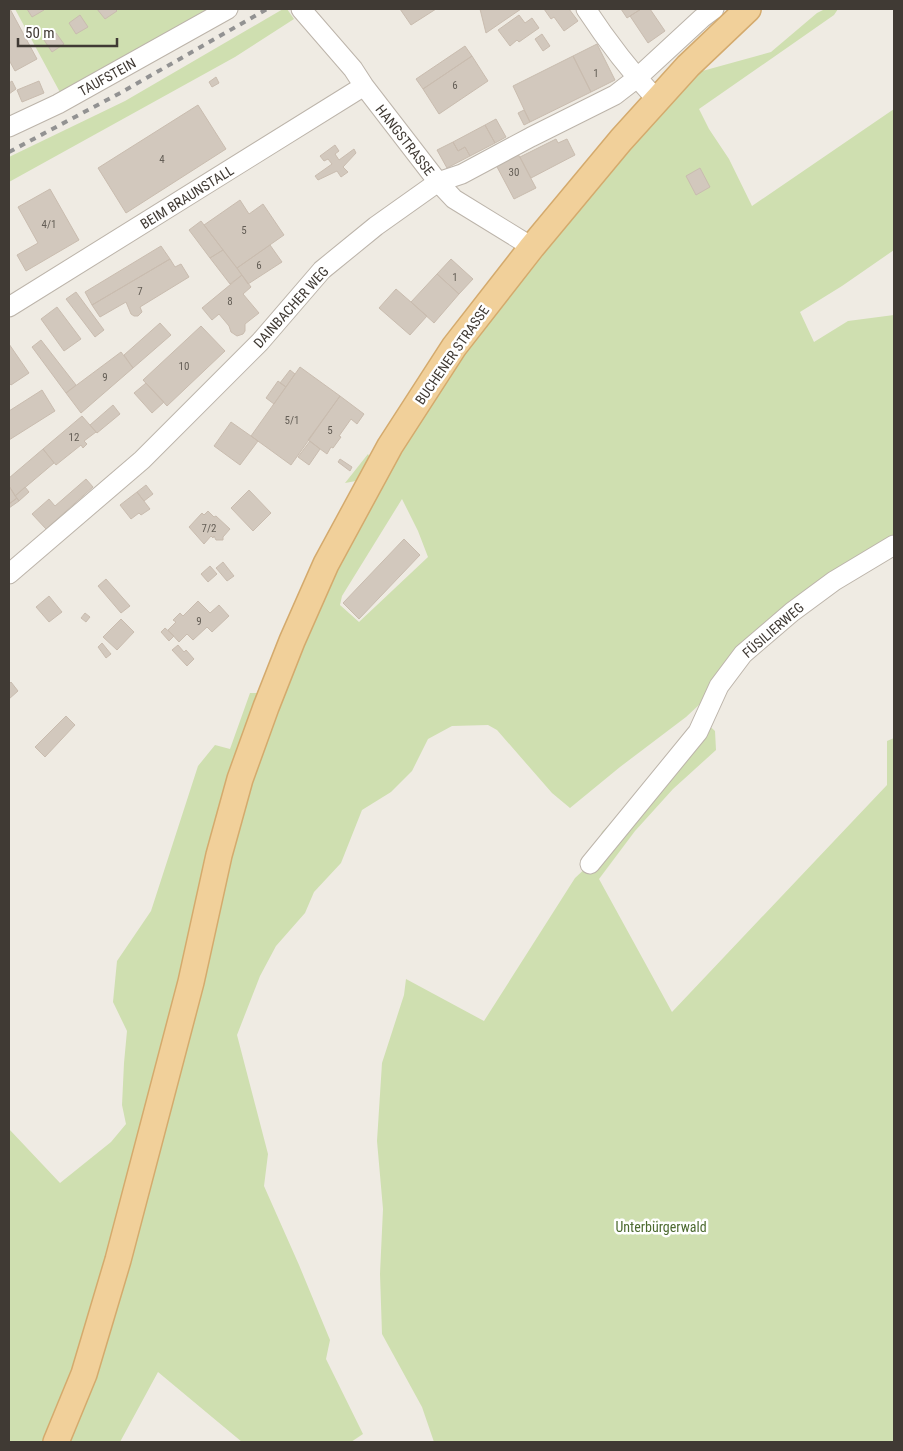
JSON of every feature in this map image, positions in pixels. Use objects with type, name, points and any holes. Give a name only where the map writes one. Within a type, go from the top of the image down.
[{"type":"main road","name":"BUCHENER STRASSE","points":[[56,1442],[84,1374],[118,1260],[190,982],[219,855],[240,780],[292,641],[326,564],[390,446],[454,348],[532,247],[621,140],[688,66],[748,9]]},
{"type":"street","name":"TAUFSTEIN","points":[[9,127],[58,104],[228,9]]},
{"type":"street","points":[[586,9],[637,78],[657,100]]},
{"type":"street","points":[[637,78],[714,9]]},
{"type":"street","name":"HANGSTRASSE","points":[[303,11],[353,69],[438,182],[454,198],[532,247]]},
{"type":"street","name":"DAINBACHER WEG","points":[[9,574],[142,460],[260,342],[322,270],[376,226],[438,182],[462,174],[615,95],[637,78]]},
{"type":"street","name":"BEIM BRAUNSTALL","points":[[9,307],[364,86]]},
{"type":"street","name":"FÜSILIERWEG","points":[[590,864],[698,732],[719,686],[743,654],[792,612],[834,581],[894,545]]},
{"type":"green space","points":[[15,9],[207,9],[62,96]]},
{"type":"green space","points":[[283,9],[287,9],[294,19],[235,57],[9,182],[9,157],[125,101]]},
{"type":"green space","name":"Unterbürgerwald","points":[[825,9],[838,9],[834,15],[699,109],[709,129],[729,159],[752,206],[894,109],[894,250],[800,312],[814,342],[848,321],[894,315],[894,545],[743,654],[703,720],[715,731],[716,750],[673,789],[635,831],[599,879],[672,1012],[887,785],[887,741],[894,738],[894,1442],[434,1442],[422,1407],[382,1334],[380,1274],[383,1209],[377,1141],[382,1063],[404,995],[406,979],[484,1021],[575,878],[590,864],[602,832],[698,732],[700,704],[570,808],[552,793],[497,730],[488,725],[452,726],[428,739],[412,771],[391,792],[362,810],[341,863],[314,892],[305,913],[276,946],[260,976],[237,1035],[268,1154],[264,1186],[330,1340],[326,1359],[363,1434],[351,1442],[242,1442],[158,1372],[120,1442],[9,1442],[9,1129],[60,1183],[111,1142],[126,1124],[122,1105],[127,1031],[113,1002],[117,961],[151,911],[198,766],[215,745],[230,749],[250,693],[262,693],[329,537],[356,481],[345,483],[368,454],[376,469],[454,347],[695,73],[771,52],[817,13]],"holes":[[[402,499],[418,531],[428,557],[359,622],[340,605],[342,596]]]},
{"type":"building","points":[[9,9],[37,59],[15,71],[9,60]]},
{"type":"building","points":[[27,9],[44,9],[44,10],[32,17]]},
{"type":"building","points":[[97,9],[115,9],[117,11],[105,19]]},
{"type":"building","points":[[400,9],[436,9],[411,25]]},
{"type":"building","points":[[480,9],[521,9],[486,33]]},
{"type":"building","points":[[544,9],[569,9],[578,21],[564,31],[554,17],[551,19]]},
{"type":"building","points":[[621,9],[641,9],[627,18]]},
{"type":"building","points":[[641,9],[650,9],[665,31],[648,43],[630,16]]},
{"type":"building","points":[[80,15],[88,27],[76,34],[69,23]]},
{"type":"building","points":[[519,15],[525,23],[532,18],[539,28],[510,46],[498,30]]},
{"type":"building","points":[[56,33],[64,44],[52,52],[44,40]]},
{"type":"building","points":[[542,34],[550,46],[543,51],[535,39]]},
{"type":"building","points":[[597,44],[615,80],[591,92],[573,56]]},
{"type":"building","points":[[465,46],[472,56],[423,89],[416,79]]},
{"type":"building","points":[[472,56],[488,81],[439,114],[423,89]]},
{"type":"building","points":[[573,56],[591,92],[530,122],[513,86]]},
{"type":"building","points":[[216,77],[219,83],[212,87],[209,82]]},
{"type":"building","points":[[12,81],[16,89],[9,94],[9,83]]},
{"type":"building","points":[[39,81],[44,93],[22,102],[17,90]]},
{"type":"building","points":[[198,105],[226,149],[126,213],[98,168]]},
{"type":"building","points":[[524,110],[530,122],[524,125],[518,113]]},
{"type":"building","points":[[496,119],[506,137],[495,143],[485,125]]},
{"type":"building","points":[[485,125],[495,143],[470,156],[465,147],[458,151],[453,142]]},
{"type":"building","points":[[556,139],[558,143],[567,139],[575,155],[531,178],[520,157]]},
{"type":"building","points":[[453,142],[458,151],[465,147],[470,156],[447,168],[437,150]]},
{"type":"building","points":[[335,145],[339,151],[335,154],[339,160],[354,149],[356,153],[343,167],[348,172],[341,177],[337,171],[318,180],[315,176],[332,164],[328,159],[324,161],[320,156]]},
{"type":"building","points":[[518,154],[536,188],[514,199],[496,165]]},
{"type":"building","points":[[700,168],[710,187],[696,195],[686,176]]},
{"type":"building","points":[[50,189],[79,240],[26,271],[17,255],[38,243],[18,207]]},
{"type":"building","points":[[240,200],[249,214],[263,204],[284,235],[237,268],[204,225]]},
{"type":"building","points":[[201,221],[223,250],[210,258],[189,230]]},
{"type":"building","points":[[270,245],[282,262],[248,284],[237,268]]},
{"type":"building","points":[[161,246],[170,259],[92,305],[85,292]]},
{"type":"building","points":[[223,250],[242,275],[230,284],[210,258]]},
{"type":"building","points":[[170,259],[175,267],[181,264],[189,277],[140,307],[142,312],[138,316],[131,314],[126,302],[100,317],[92,305]]},
{"type":"building","points":[[451,259],[473,279],[459,294],[437,274]]},
{"type":"building","points":[[437,274],[459,294],[434,323],[411,302]]},
{"type":"building","points":[[242,275],[251,287],[243,294],[259,313],[245,324],[243,334],[237,336],[231,332],[229,326],[219,314],[212,320],[202,308]]},
{"type":"building","points":[[396,289],[427,316],[410,335],[379,308]]},
{"type":"building","points":[[76,292],[104,330],[95,337],[66,299]]},
{"type":"building","points":[[57,307],[81,339],[64,351],[41,319]]},
{"type":"building","points":[[160,323],[171,335],[133,368],[124,355]]},
{"type":"building","points":[[201,326],[225,351],[167,406],[143,380]]},
{"type":"building","points":[[41,340],[76,385],[66,393],[32,347]]},
{"type":"building","points":[[9,344],[29,373],[11,385],[9,383]]},
{"type":"building","points":[[121,352],[133,368],[81,413],[66,393]]},
{"type":"building","points":[[300,367],[340,396],[291,465],[251,436]]},
{"type":"building","points":[[290,370],[295,374],[286,387],[280,383]]},
{"type":"building","points":[[278,381],[286,387],[274,404],[266,398]]},
{"type":"building","points":[[146,383],[164,402],[152,413],[134,393]]},
{"type":"building","points":[[42,390],[55,411],[9,440],[9,411]]},
{"type":"building","points":[[340,396],[364,414],[357,424],[351,419],[339,436],[341,437],[327,454],[308,440]]},
{"type":"building","points":[[113,405],[120,414],[97,433],[90,425]]},
{"type":"building","points":[[82,416],[96,432],[84,441],[87,444],[83,448],[81,445],[56,465],[43,449]]},
{"type":"building","points":[[231,422],[258,441],[240,465],[214,446]]},
{"type":"building","points":[[310,441],[320,449],[309,465],[298,457]]},
{"type":"building","points":[[43,449],[54,463],[15,496],[9,486],[9,478]]},
{"type":"building","points":[[340,459],[352,467],[350,471],[338,462]]},
{"type":"building","points":[[86,479],[93,487],[46,529],[32,514],[49,499],[55,506]]},
{"type":"building","points":[[146,485],[153,494],[144,501],[137,492]]},
{"type":"building","points":[[9,486],[17,498],[9,504]]},
{"type":"building","points":[[25,487],[29,492],[19,501],[15,496]]},
{"type":"building","points":[[249,490],[271,513],[253,531],[231,508]]},
{"type":"building","points":[[137,492],[150,509],[141,515],[139,513],[131,519],[120,505]]},
{"type":"building","points":[[17,498],[19,501],[9,508],[9,504]]},
{"type":"building","points":[[208,511],[230,529],[223,537],[223,540],[216,540],[214,536],[213,538],[211,536],[204,544],[189,527],[202,513],[204,515]]},
{"type":"building","points":[[404,539],[420,555],[359,619],[343,603]]},
{"type":"building","points":[[223,562],[234,576],[227,581],[216,568]]},
{"type":"building","points":[[210,566],[217,574],[208,582],[201,574]]},
{"type":"building","points":[[106,579],[130,606],[121,613],[98,586]]},
{"type":"building","points":[[49,596],[62,612],[49,622],[36,607]]},
{"type":"building","points":[[198,601],[210,613],[219,605],[229,616],[212,632],[207,627],[193,640],[187,634],[179,642],[168,630],[176,622],[173,620],[180,613],[183,616]]},
{"type":"building","points":[[85,613],[90,617],[86,622],[81,618]]},
{"type":"building","points":[[121,619],[134,632],[117,650],[103,637]]},
{"type":"building","points":[[165,628],[174,636],[169,641],[161,632]]},
{"type":"building","points":[[102,643],[111,654],[106,658],[98,647]]},
{"type":"building","points":[[178,645],[184,652],[186,650],[194,659],[187,666],[172,650]]},
{"type":"building","points":[[11,682],[18,691],[9,699],[9,684]]},
{"type":"building","points":[[66,716],[75,725],[45,757],[35,747]]},
{"type":"railway","points":[[9,152],[122,92],[267,9]]}]
